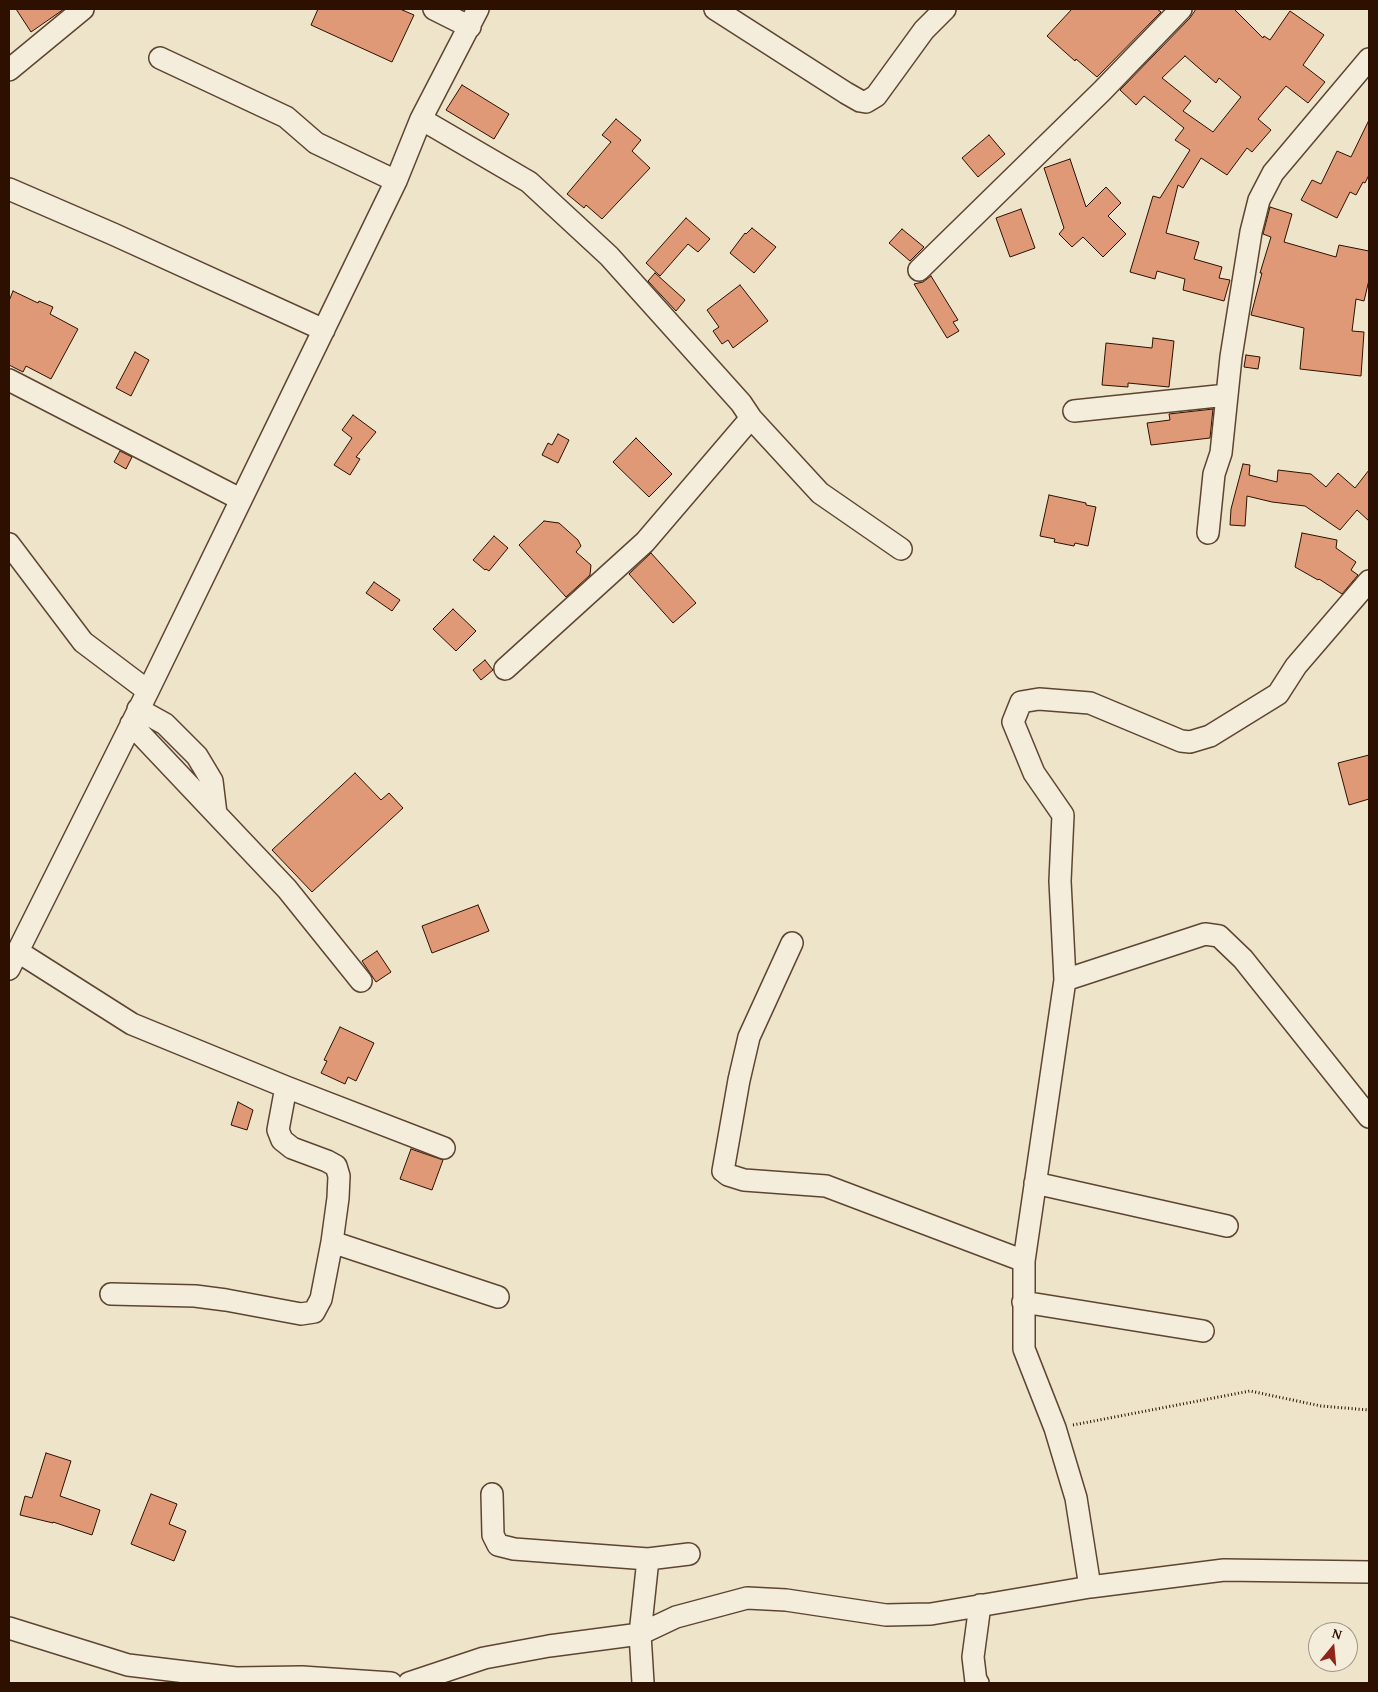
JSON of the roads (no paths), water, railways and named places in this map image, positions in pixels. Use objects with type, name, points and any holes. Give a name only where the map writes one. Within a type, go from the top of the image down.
[{"type":"street","points":[[9,70],[84,9]]},
{"type":"street","points":[[434,9],[474,18],[421,119],[396,181],[324,330],[13,960],[132,1024],[286,1087],[444,1148]]},
{"type":"street","points":[[715,9],[846,93],[860,101],[866,102],[876,96],[924,30],[945,9]]},
{"type":"street","points":[[919,270],[1095,98],[1181,9]]},
{"type":"street","points":[[160,58],[286,117],[316,143],[396,181]]},
{"type":"street","points":[[1208,533],[1214,474],[1221,453],[1231,357],[1251,232],[1259,200],[1273,173],[1369,59]]},
{"type":"street","points":[[421,119],[529,182],[608,256],[820,493],[901,549]]},
{"type":"street","points":[[9,189],[324,330]]},
{"type":"street","points":[[9,380],[240,499]]},
{"type":"street","points":[[1074,411],[1227,395]]},
{"type":"street","points":[[505,669],[644,542],[751,418]]},
{"type":"street","points":[[9,544],[83,642],[139,708],[166,724],[197,756],[212,781],[216,814],[287,889],[361,981]]},
{"type":"street","points":[[1090,1587],[1076,1498],[1056,1428],[1024,1349],[1024,1261],[1065,980],[1060,880],[1063,815],[1034,774],[1018,739],[1013,722],[1021,702],[1039,699],[1090,703],[1181,741],[1190,742],[1210,736],[1278,694],[1296,666],[1369,581]]},
{"type":"street","points":[[1065,980],[1205,934],[1219,936],[1242,959],[1369,1117]]},
{"type":"street","points":[[792,943],[749,1038],[739,1080],[723,1171],[728,1175],[744,1180],[826,1186],[1024,1261]]},
{"type":"street","points":[[111,1294],[195,1296],[301,1314],[314,1312],[321,1299],[332,1242],[339,1176],[336,1166],[292,1148],[282,1140],[278,1130],[286,1087]]},
{"type":"street","points":[[1035,1184],[1227,1226]]},
{"type":"street","points":[[332,1242],[498,1297]]},
{"type":"street","points":[[1023,1302],[1203,1331]]},
{"type":"street","points":[[492,1494],[493,1534],[498,1545],[514,1549],[648,1559],[689,1554]]},
{"type":"street","points":[[643,1683],[640,1634],[648,1559]]},
{"type":"street","points":[[408,1683],[484,1658],[549,1646],[640,1634],[676,1617],[747,1598],[786,1600],[886,1616],[931,1614],[1090,1587],[1224,1570],[1369,1572]]},
{"type":"street","points":[[978,1683],[976,1682],[972,1657],[980,1605]]},
{"type":"street","points":[[9,1628],[128,1665],[236,1678],[302,1677],[391,1683]]}]
